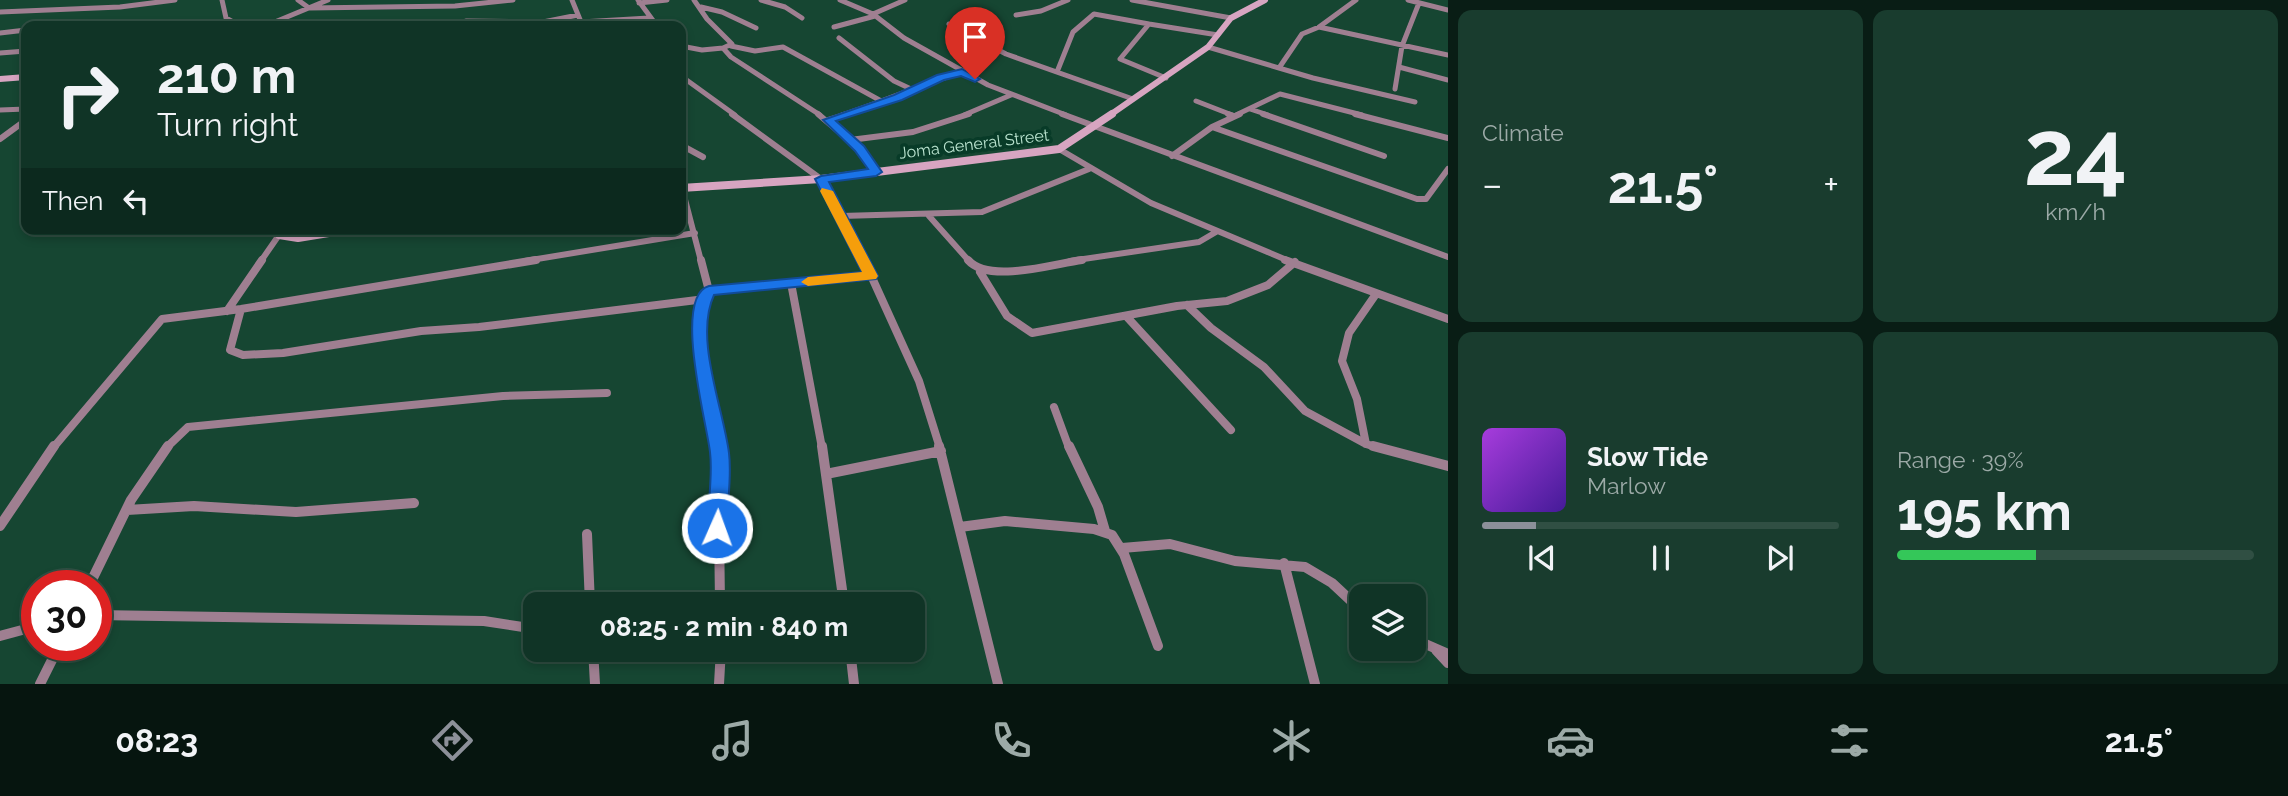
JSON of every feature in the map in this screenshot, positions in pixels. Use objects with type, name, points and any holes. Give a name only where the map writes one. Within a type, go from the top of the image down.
[{"type":"street","points":[[120,7],[128,0]]},
{"type":"street","points":[[0,12],[50,7],[120,7],[175,0]]},
{"type":"street","points":[[222,0],[226,18],[231,21]]},
{"type":"street","points":[[298,0],[309,8],[370,8],[513,0]]},
{"type":"street","points":[[277,21],[328,0]]},
{"type":"street","points":[[370,8],[374,0]]},
{"type":"street","points":[[572,0],[581,21]]},
{"type":"street","points":[[652,21],[639,1],[667,0]]},
{"type":"street","points":[[694,0],[731,46]]},
{"type":"street","points":[[761,0],[785,7],[802,19]]},
{"type":"street","points":[[840,0],[874,15],[904,38],[962,72],[1011,94],[1448,257]]},
{"type":"street","points":[[834,27],[874,15],[905,0]]},
{"type":"street","points":[[1016,15],[1041,11],[1068,0]]},
{"type":"street","points":[[1132,0],[1231,18]]},
{"type":"street","points":[[1170,6],[1180,0]]},
{"type":"street","name":"Joma General Street","points":[[686,188],[821,179],[1059,149],[1166,78],[1208,47],[1231,18],[1263,0]]},
{"type":"street","points":[[1279,68],[1302,34],[1319,27],[1356,0]]},
{"type":"street","points":[[1408,0],[1448,10]]},
{"type":"street","points":[[1395,89],[1402,46],[1419,4]]},
{"type":"street","points":[[701,7],[722,12],[756,27]]},
{"type":"street","points":[[1057,72],[1073,32],[1094,13],[1218,36]]},
{"type":"street","points":[[546,21],[579,15]]},
{"type":"street","points":[[611,21],[649,18]]},
{"type":"street","points":[[466,20],[504,21]]},
{"type":"street","points":[[948,24],[1006,54],[1133,99]]},
{"type":"street","points":[[1149,24],[1120,60],[1166,78]]},
{"type":"street","points":[[1319,27],[1448,55]]},
{"type":"street","points":[[0,33],[21,31]]},
{"type":"street","points":[[839,38],[894,81],[911,89]]},
{"type":"street","points":[[686,48],[702,50],[731,46],[755,51],[783,47],[883,102]]},
{"type":"street","points":[[1208,47],[1415,102]]},
{"type":"street","points":[[723,48],[728,57],[755,69],[828,120],[860,148],[876,172]]},
{"type":"street","points":[[0,53],[21,51]]},
{"type":"street","points":[[1399,67],[1448,80]]},
{"type":"street","points":[[828,120],[962,72]]},
{"type":"street","points":[[0,79],[21,77]]},
{"type":"street","points":[[686,80],[821,179],[841,216],[914,370],[941,451],[998,684]]},
{"type":"street","points":[[850,140],[881,139],[962,119],[1011,94]]},
{"type":"street","points":[[1172,156],[1212,127],[1280,94],[1448,138]]},
{"type":"street","points":[[1196,101],[1234,116]]},
{"type":"street","points":[[0,110],[21,109]]},
{"type":"street","points":[[1250,109],[1384,156]]},
{"type":"street","points":[[0,139],[21,124]]},
{"type":"street","points":[[1212,127],[1417,200],[1426,200],[1448,169]]},
{"type":"street","points":[[686,148],[702,157]]},
{"type":"street","points":[[1059,149],[1118,187],[1216,232],[1448,319]]},
{"type":"street","points":[[841,216],[967,214],[1002,206],[1024,194],[1089,169]]},
{"type":"street","points":[[686,204],[695,233],[707,295],[699,310],[705,379],[720,454],[717,504],[720,592]]},
{"type":"street","points":[[929,216],[980,272],[1010,320],[1019,329],[1032,333],[1099,319],[1227,301],[1268,285],[1281,277],[1295,262]]},
{"type":"street","points":[[980,272],[1005,272],[1109,254],[1182,246],[1199,242],[1216,232]]},
{"type":"street","points":[[686,235],[695,233]]},
{"type":"street","points":[[227,311],[275,235]]},
{"type":"street","points":[[286,235],[298,239],[320,235]]},
{"type":"street","points":[[0,526],[62,433],[162,319],[241,309],[683,235]]},
{"type":"street","points":[[241,309],[230,350],[243,355],[283,353],[421,331],[479,327],[791,283],[871,276]]},
{"type":"street","points":[[791,283],[826,474],[842,592]]},
{"type":"street","points":[[1366,444],[1357,399],[1342,360],[1349,333],[1376,294]]},
{"type":"street","points":[[1187,305],[1211,328],[1264,367],[1305,411],[1366,444],[1448,467]]},
{"type":"street","points":[[1127,317],[1231,430]]},
{"type":"street","points":[[97,570],[127,510],[167,441],[188,427],[503,396],[607,393]]},
{"type":"street","points":[[1054,407],[1076,465],[1098,507],[1105,531]]},
{"type":"street","points":[[826,474],[941,451]]},
{"type":"street","points":[[127,510],[194,506],[296,512],[414,503]]},
{"type":"street","points":[[960,527],[1005,521],[1105,531],[1119,540],[1158,646]]},
{"type":"street","points":[[587,534],[589,592]]},
{"type":"street","points":[[1122,548],[1170,544],[1236,561],[1284,563],[1319,573],[1349,600]]},
{"type":"street","points":[[1284,563],[1315,684]]},
{"type":"street","points":[[112,615],[484,621],[523,627]]},
{"type":"street","points":[[0,636],[21,630]]},
{"type":"street","points":[[1426,645],[1448,653]]},
{"type":"street","points":[[1433,648],[1448,663]]},
{"type":"street","points":[[40,684],[52,661]]},
{"type":"street","points":[[594,662],[595,684]]},
{"type":"street","points":[[719,684],[720,662]]},
{"type":"street","points":[[851,662],[854,684]]},
{"type":"slow traffic","points":[[808,282],[871,276],[827,191]]},
{"type":"route","points":[[717,528],[720,454],[705,379],[699,310],[709,291],[871,276],[821,179],[876,172],[860,148],[828,120],[898,97],[941,77],[962,72],[975,79]]}]
